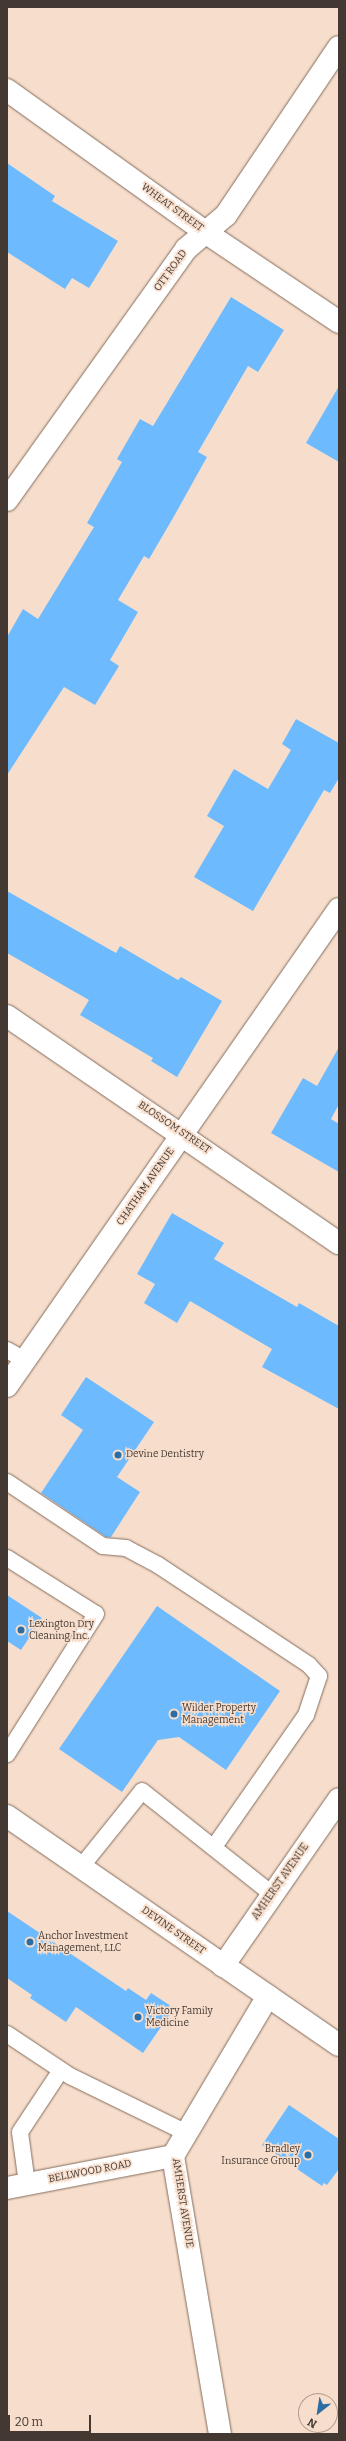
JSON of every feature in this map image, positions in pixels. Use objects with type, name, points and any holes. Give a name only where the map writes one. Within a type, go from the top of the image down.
[{"type":"street","name":"OTT ROAD","points":[[7,500],[186,249],[226,215],[339,46]]},
{"type":"street","name":"WHEAT STREET","points":[[7,90],[205,232],[339,322]]},
{"type":"street","name":"CHATHAM AVENUE","points":[[7,1386],[16,1355],[182,1134],[339,909]]},
{"type":"street","name":"BLOSSOM STREET","points":[[7,1016],[182,1134],[339,1243]]},
{"type":"street","name":"AMHERST AVENUE","points":[[223,1966],[339,1799]]},
{"type":"street","name":"DEVINE STREET","points":[[7,1816],[339,2045]]},
{"type":"street","name":"AMHERST AVENUE","points":[[220,2434],[172,2156],[268,1996]]},
{"type":"street","name":"BELLWOOD ROAD","points":[[17,2186],[172,2156]]},
{"type":"lane","points":[[7,1482],[103,1546],[126,1548],[158,1565],[309,1665],[318,1676],[306,1716],[214,1846]]},
{"type":"lane","points":[[7,1558],[96,1614],[7,1754]]},
{"type":"lane","points":[[81,1867],[142,1791],[214,1846],[272,1894]]},
{"type":"lane","points":[[7,2034],[61,2070],[187,2133]]},
{"type":"lane","points":[[17,2186],[20,2132],[61,2070]]},
{"type":"building","points":[[7,163],[55,196],[52,201],[118,241],[89,288],[72,278],[65,289],[7,252]]},
{"type":"building","points":[[231,297],[284,330],[258,372],[248,366],[198,452],[207,457],[149,559],[144,556],[118,600],[138,612],[110,660],[119,666],[95,705],[64,687],[7,775],[7,637],[23,609],[38,619],[94,527],[87,523],[122,462],[117,459],[140,419],[153,426]]},
{"type":"building","points":[[339,386],[339,462],[306,443]]},
{"type":"building","points":[[296,719],[339,743],[339,778],[330,793],[324,790],[253,911],[194,877],[224,826],[207,816],[234,769],[268,789],[291,750],[282,744]]},
{"type":"building","points":[[7,891],[116,953],[120,946],[178,980],[181,977],[222,1001],[177,1077],[151,1061],[153,1058],[80,1015],[89,1000],[7,953]]},
{"type":"building","points":[[339,1047],[339,1104],[331,1119],[339,1124],[339,1172],[271,1133],[303,1078],[317,1086]]},
{"type":"building","points":[[172,1213],[224,1243],[214,1259],[297,1307],[299,1303],[339,1326],[339,1409],[262,1367],[272,1349],[190,1301],[177,1323],[144,1303],[155,1284],[137,1274]]},
{"type":"building","name":"Devine Dentistry","points":[[86,1377],[154,1422],[117,1477],[140,1492],[111,1537],[106,1537],[41,1493],[83,1430],[61,1415]]},
{"type":"building","name":"Lexington Dry Cleaning Inc.","points":[[7,1595],[42,1618],[21,1650],[7,1641]]},
{"type":"building","name":"Wilder Property Management","points":[[157,1606],[280,1691],[226,1770],[179,1737],[158,1740],[122,1792],[59,1749]]},
{"type":"building","points":[[7,1911],[126,1991],[128,1988],[146,2000],[151,1993],[174,2008],[143,2053],[76,2007],[66,2022],[30,1998],[32,1995],[7,1978]]},
{"type":"building","name":"Bradley Insurance Group","points":[[289,2105],[339,2139],[339,2169],[327,2185],[324,2183],[322,2186],[262,2145]]},
{"type":"place","name":"Devine Dentistry","points":[[118,1455]]},
{"type":"place","name":"Lexington Dry Cleaning Inc.","points":[[21,1630]]},
{"type":"place","name":"Wilder Property Management","points":[[174,1714]]},
{"type":"place","name":"Anchor Investment Management, LLC","points":[[30,1942]]},
{"type":"place","name":"Victory Family Medicine","points":[[138,2017]]},
{"type":"place","name":"Bradley Insurance Group","points":[[308,2155]]}]
